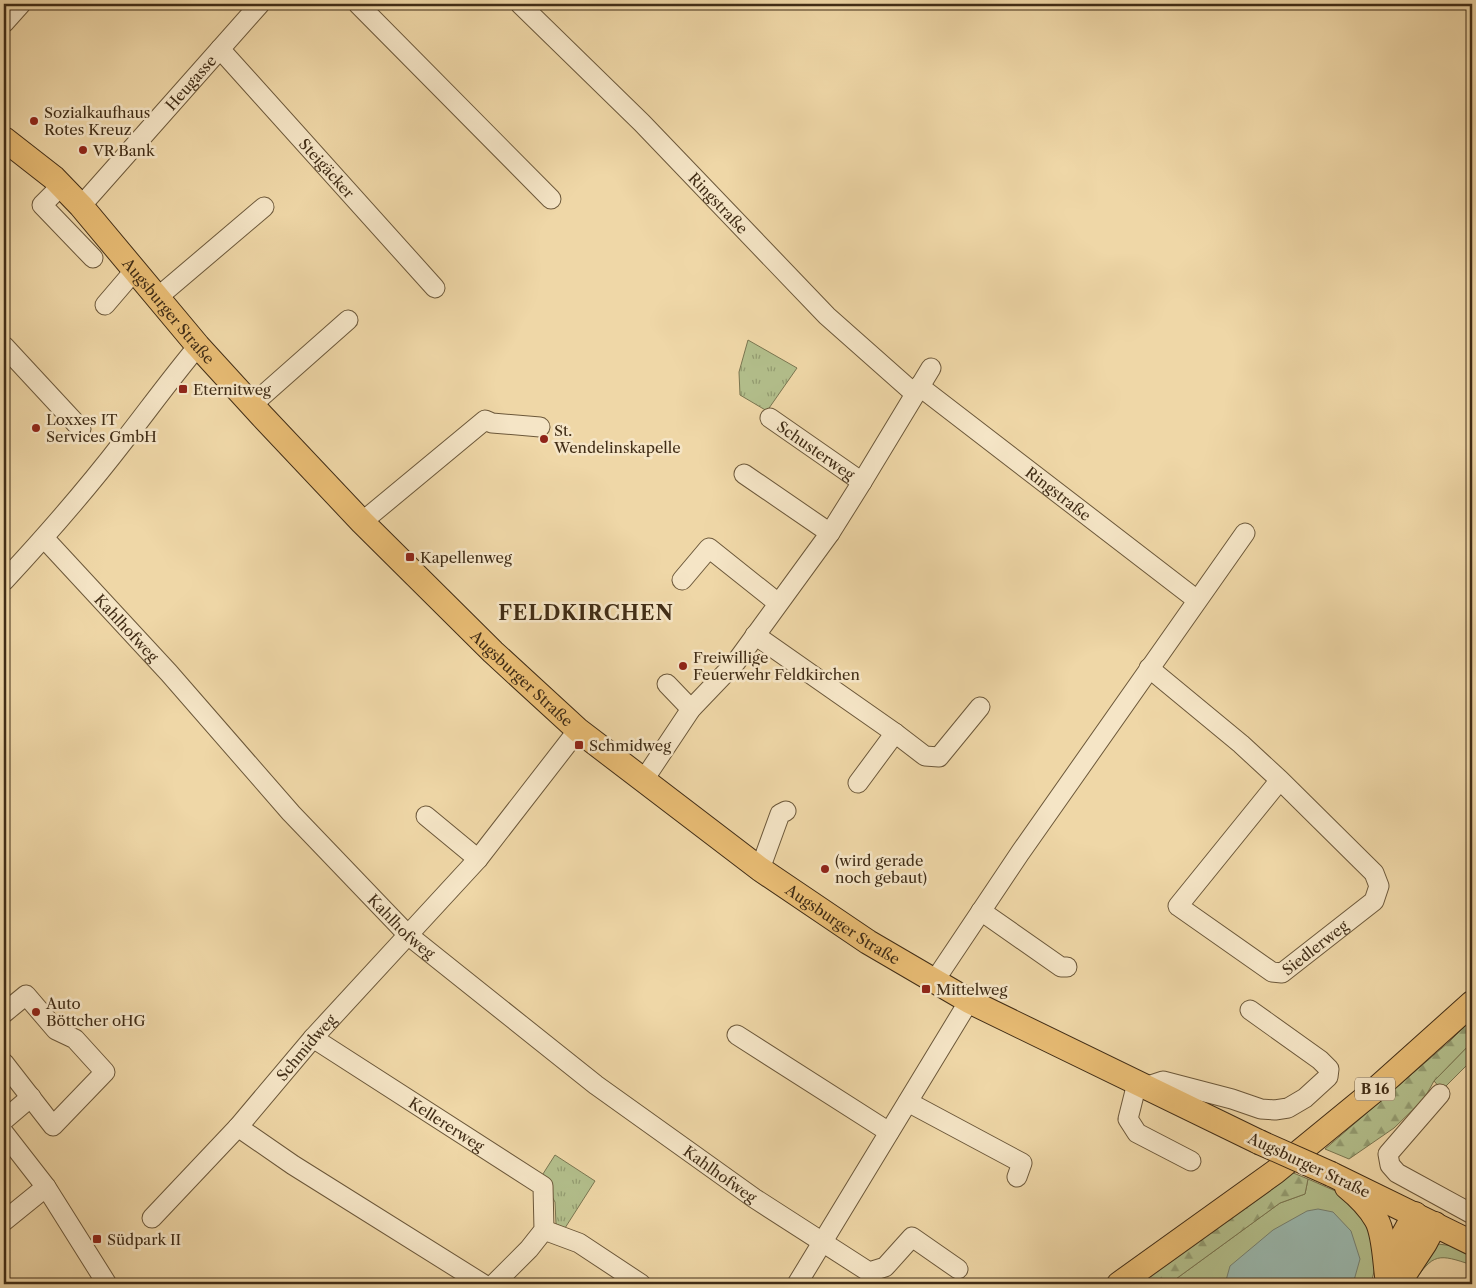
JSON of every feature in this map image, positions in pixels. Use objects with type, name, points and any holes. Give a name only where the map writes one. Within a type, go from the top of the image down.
[{"type":"main road","name":"Augsburger Straße","points":[[4,139],[54,178],[81,206],[198,346],[362,522],[493,652],[578,730],[643,781],[760,868],[868,942],[969,1001],[1472,1243]]},
{"type":"main road","name":"B 16","points":[[1119,1284],[1275,1172],[1375,1090],[1472,1004]]},
{"type":"main road","points":[[1330,1174],[1359,1196],[1377,1220],[1390,1282]]},
{"type":"main road","points":[[1390,1282],[1400,1241],[1425,1219]]},
{"type":"street","points":[[4,23],[21,4]]},
{"type":"street","name":"Heugasse","points":[[81,206],[260,4]]},
{"type":"street","points":[[358,4],[552,199]]},
{"type":"street","name":"Ringstraße","points":[[520,4],[642,123],[827,316],[917,390],[1198,600]]},
{"type":"street","name":"Steigäcker","points":[[220,49],[434,288]]},
{"type":"street","points":[[61,186],[36,199],[93,258]]},
{"type":"street","points":[[158,297],[264,206]]},
{"type":"street","points":[[105,306],[135,270]]},
{"type":"street","points":[[252,405],[348,320]]},
{"type":"street","points":[[4,346],[81,429]]},
{"type":"street","points":[[4,581],[44,538],[198,346]]},
{"type":"street","points":[[917,390],[931,368]]},
{"type":"street","name":"Schusterweg","points":[[643,781],[691,708],[736,662],[830,533],[917,390]]},
{"type":"street","name":"Schusterweg","points":[[770,418],[862,482]]},
{"type":"street","points":[[362,522],[485,420],[492,423],[540,427]]},
{"type":"street","points":[[744,474],[830,533]]},
{"type":"street","points":[[935,980],[1149,668],[1245,533]]},
{"type":"street","name":"Kahlhofweg","points":[[44,538],[177,682],[291,813],[408,935],[596,1085],[754,1198],[823,1243]]},
{"type":"street","points":[[682,580],[709,548],[778,602]]},
{"type":"street","points":[[755,635],[895,732],[925,756],[939,757],[980,707]]},
{"type":"street","name":"Siedlerweg","points":[[1149,668],[1241,744],[1280,780],[1374,873],[1379,886],[1374,901],[1282,973],[1272,972],[1178,906],[1280,780]]},
{"type":"street","points":[[667,684],[691,708]]},
{"type":"street","name":"Schmidweg","points":[[152,1218],[238,1127],[313,1038],[478,859],[578,730]]},
{"type":"street","points":[[858,782],[895,732]]},
{"type":"street","points":[[760,868],[780,814],[786,811]]},
{"type":"street","points":[[426,816],[478,859]]},
{"type":"street","points":[[982,911],[1061,967],[1067,967]]},
{"type":"street","points":[[4,1013],[26,995],[56,1030],[75,1039],[105,1072],[53,1126],[4,1063]]},
{"type":"street","points":[[797,1284],[969,1001]]},
{"type":"street","name":"Augsburger Straße","points":[[1141,1085],[1163,1081],[1232,1099],[1261,1109],[1275,1110],[1288,1108],[1305,1098],[1328,1077],[1329,1069],[1320,1060],[1250,1010]]},
{"type":"street","points":[[737,1035],[889,1132]]},
{"type":"street","name":"Kellererweg","points":[[313,1038],[543,1186],[544,1230]]},
{"type":"street","points":[[1141,1085],[1128,1119],[1137,1134],[1190,1161]]},
{"type":"street","points":[[1440,1094],[1388,1154],[1390,1165],[1397,1173],[1472,1214]]},
{"type":"street","points":[[4,1120],[31,1097]]},
{"type":"street","points":[[908,1102],[1022,1163],[1017,1177]]},
{"type":"street","points":[[238,1127],[292,1164],[483,1284]]},
{"type":"street","points":[[4,1133],[46,1188],[107,1284]]},
{"type":"street","points":[[4,1221],[46,1188]]},
{"type":"street","points":[[494,1284],[529,1250],[544,1230],[579,1243],[641,1284]]},
{"type":"street","points":[[823,1243],[869,1272],[885,1267],[912,1237],[958,1269]]},
{"type":"green space","points":[[748,340],[797,368],[767,411],[740,395],[739,372]]},
{"type":"green space","points":[[1472,1019],[1472,1042],[1434,1081],[1424,1099],[1394,1128],[1349,1159],[1325,1149],[1449,1042]]},
{"type":"green space","points":[[1472,1042],[1472,1060],[1442,1090],[1434,1081]]},
{"type":"green space","points":[[555,1155],[595,1181],[565,1228],[556,1224],[555,1202],[541,1177]]},
{"type":"green space","points":[[1291,1172],[1308,1179],[1305,1194],[1280,1203],[1169,1284],[1139,1284]]},
{"type":"green space","points":[[1308,1179],[1340,1193],[1367,1216],[1377,1259],[1371,1284],[1169,1284],[1280,1203],[1305,1194]]},
{"type":"green space","points":[[1438,1244],[1461,1247],[1472,1253],[1472,1265],[1452,1259],[1438,1258],[1426,1266],[1413,1284],[1403,1284]]},
{"type":"water","points":[[1318,1209],[1333,1212],[1351,1231],[1360,1259],[1353,1284],[1225,1284],[1230,1266],[1273,1230],[1307,1211]]},
{"type":"place","name":"Sozialkaufhaus Rotes Kreuz","points":[[34,121]]},
{"type":"place","name":"VR Bank","points":[[83,150]]},
{"type":"place","name":"Eternitweg","points":[[183,389]]},
{"type":"place","name":"Loxxes IT Services GmbH","points":[[36,428]]},
{"type":"place","name":"St. Wendelinskapelle","points":[[544,439]]},
{"type":"place","name":"Kapellenweg","points":[[410,557]]},
{"type":"place","name":"Freiwillige Feuerwehr Feldkirchen","points":[[683,666]]},
{"type":"place","name":"Schmidweg","points":[[579,745]]},
{"type":"place","name":"(wird gerade noch gebaut)","points":[[825,869]]},
{"type":"place","name":"Mittelweg","points":[[926,989]]},
{"type":"place","name":"Auto Böttcher oHG","points":[[36,1012]]},
{"type":"place","name":"Südpark II","points":[[97,1239]]},
{"type":"district","name":"FELDKIRCHEN","points":[[586,613]]}]
